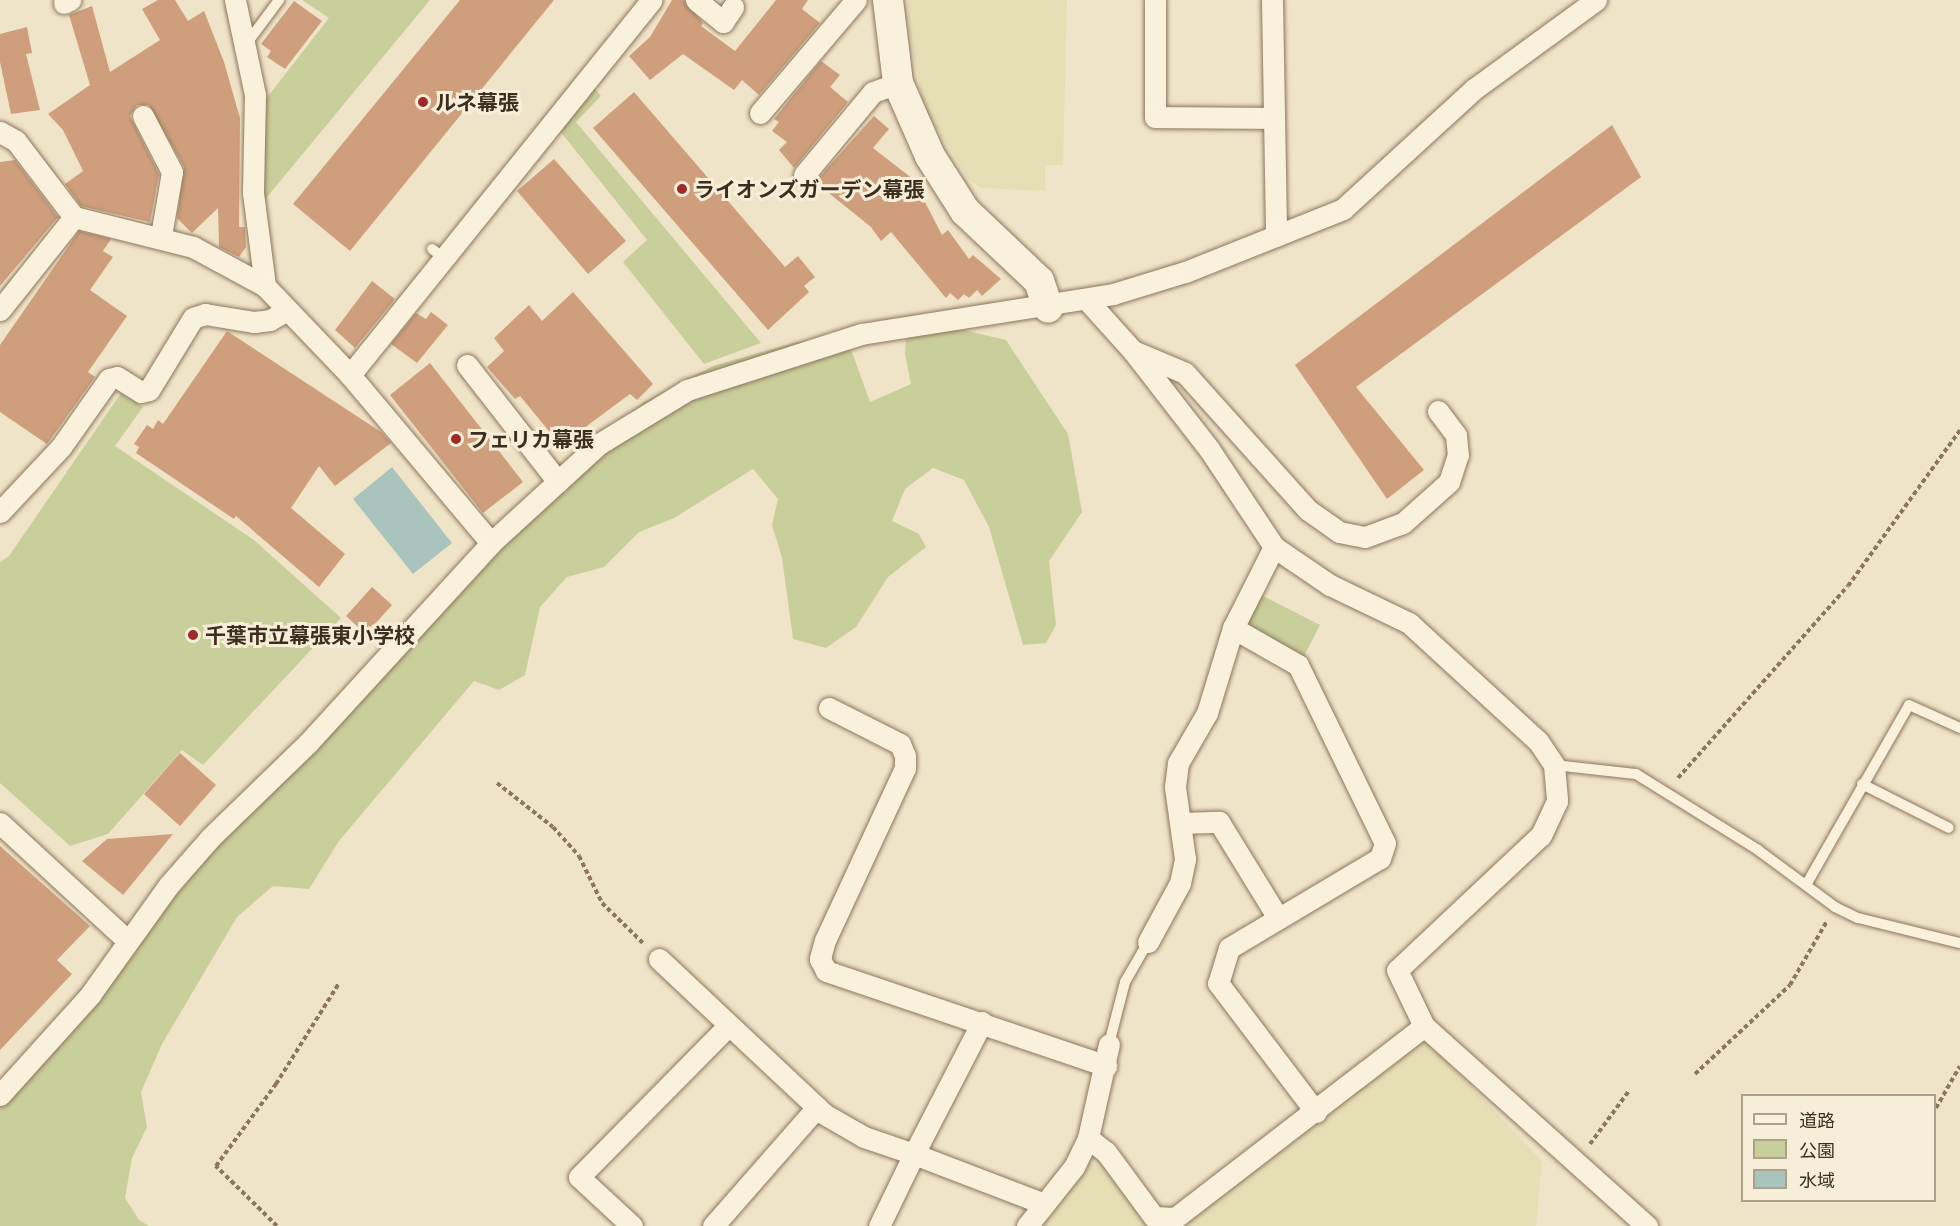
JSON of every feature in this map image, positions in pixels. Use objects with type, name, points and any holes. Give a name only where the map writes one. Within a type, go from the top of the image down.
[{"type":"street","points":[[235,0],[247,43],[255,95],[253,193],[265,286]]},
{"type":"street","points":[[350,375],[438,254],[652,0]]},
{"type":"street","points":[[696,0],[723,22],[733,7]]},
{"type":"street","points":[[760,113],[856,0],[872,8],[888,4],[898,83],[930,156],[958,200],[1034,274],[1048,306]]},
{"type":"street","points":[[1155,0],[1155,117],[1272,118]]},
{"type":"street","points":[[1272,0],[1272,118],[1276,236]]},
{"type":"street","points":[[0,1095],[90,995],[128,941],[211,837],[308,743],[491,543],[598,444],[687,390],[861,334],[971,314],[1087,300],[1185,272],[1343,209],[1474,89],[1596,0]]},
{"type":"street","points":[[804,174],[873,92],[898,83]]},
{"type":"street","points":[[143,116],[172,172],[161,236]]},
{"type":"street","points":[[0,132],[16,141],[74,217],[161,236],[193,247],[265,286],[350,375],[491,543]]},
{"type":"street","points":[[0,310],[74,217]]},
{"type":"street","points":[[1087,300],[1133,351],[1209,449],[1274,547],[1330,585],[1409,623],[1538,741],[1554,765],[1557,801],[1541,835],[1397,970],[1424,1026],[1647,1226]]},
{"type":"street","points":[[0,512],[61,447],[109,379],[117,377],[141,392],[149,390],[193,318],[205,315],[254,322],[270,320],[287,310]]},
{"type":"street","points":[[1133,351],[1185,373],[1308,510],[1339,532],[1365,537],[1403,523],[1449,482],[1458,455],[1456,435],[1438,411]]},
{"type":"street","points":[[467,365],[558,482]]},
{"type":"street","points":[[1148,942],[1180,883],[1185,859],[1180,823],[1178,763],[1207,713],[1233,628],[1274,547]]},
{"type":"street","points":[[1233,628],[1298,665],[1385,843],[1380,858],[1229,948],[1218,982],[1316,1112]]},
{"type":"street","points":[[830,708],[900,744],[905,768],[820,959],[826,971],[982,1022],[1106,1066]]},
{"type":"street","points":[[1180,823],[1219,822],[1278,918]]},
{"type":"street","points":[[0,823],[128,941]]},
{"type":"street","points":[[659,959],[817,1107],[864,1137],[1044,1204]]},
{"type":"street","points":[[879,1226],[982,1022]]},
{"type":"street","points":[[632,1226],[579,1177],[728,1026]]},
{"type":"street","points":[[1088,1138],[1106,1152],[1154,1217],[1174,1218],[1316,1112],[1424,1026]]},
{"type":"street","points":[[1027,1226],[1074,1167],[1088,1138],[1106,1066],[1109,1044]]},
{"type":"street","points":[[713,1226],[817,1107]]},
{"type":"lane","points":[[247,43],[279,0]]},
{"type":"lane","points":[[1806,885],[1909,705],[1960,728]]},
{"type":"lane","points":[[1554,765],[1636,774],[1806,885],[1835,907],[1858,918],[1960,943]]},
{"type":"lane","points":[[1862,784],[1949,828]]},
{"type":"lane","points":[[1109,1044],[1125,982],[1148,942]]},
{"type":"path","points":[[1665,792],[1848,586],[1960,430]]},
{"type":"path","points":[[496,783],[553,827],[579,856],[602,903],[659,959]]},
{"type":"path","points":[[1695,1074],[1790,985],[1835,907]]},
{"type":"path","points":[[277,1226],[216,1166],[276,1084],[339,983]]},
{"type":"path","points":[[1936,1108],[1960,1066]]},
{"type":"path","points":[[1576,1162],[1629,1091]]},
{"type":"shaded area","points":[[908,0],[1067,0],[1063,165],[1045,165],[1045,191],[981,188],[968,179],[924,107],[909,32]]},
{"type":"shaded area","points":[[1421,1034],[1542,1161],[1536,1226],[1184,1226]]},
{"type":"shaded area","points":[[1087,1164],[1101,1165],[1148,1226],[1040,1226]]},
{"type":"green space","points":[[302,0],[430,0],[258,208],[262,104],[329,18]]},
{"type":"green space","points":[[591,84],[601,96],[576,122],[761,343],[704,364],[623,262],[647,240],[556,126]]},
{"type":"green space","points":[[938,324],[1006,340],[1068,434],[1082,512],[1049,561],[1056,625],[1046,643],[1023,645],[989,527],[964,480],[933,468],[905,489],[892,521],[919,534],[926,547],[888,577],[856,627],[826,648],[793,639],[782,558],[772,525],[778,499],[753,469],[674,518],[639,532],[604,567],[567,577],[540,607],[525,675],[499,690],[474,681],[339,841],[309,889],[273,886],[237,917],[162,1044],[141,1092],[147,1127],[132,1158],[125,1198],[139,1220],[149,1226],[0,1226],[0,1083],[123,940],[585,449],[644,402],[713,366],[794,343],[831,341],[852,352],[870,402],[911,384],[905,354],[906,334]]},
{"type":"green space","points":[[121,393],[143,407],[115,446],[254,540],[341,618],[203,765],[182,750],[108,834],[70,846],[0,783],[0,562],[9,556]]},
{"type":"green space","points":[[1259,594],[1320,625],[1303,658],[1250,628],[1248,617]]},
{"type":"water","points":[[392,467],[452,543],[413,574],[353,499]]},
{"type":"building","points":[[158,0],[175,0],[188,21],[204,11],[224,62],[240,118],[239,227],[245,227],[246,247],[239,257],[219,247],[218,208],[192,233],[177,218],[184,167],[149,105],[137,105],[130,116],[159,174],[150,222],[81,206],[65,184],[83,171],[63,130],[48,114],[90,85],[69,15],[92,6],[110,72],[160,40],[142,9]]},
{"type":"building","name":"ルネ幕張","points":[[460,0],[554,0],[350,251],[293,204]]},
{"type":"building","points":[[672,0],[684,0],[703,23],[701,26],[735,51],[776,0],[808,0],[802,9],[820,23],[759,95],[742,80],[734,90],[683,54],[650,80],[629,56],[650,37]]},
{"type":"building","points":[[294,1],[322,21],[285,69],[267,57],[271,51],[261,44]]},
{"type":"building","points":[[27,27],[32,53],[26,54],[40,110],[11,114],[0,62],[0,34]]},
{"type":"building","points":[[821,61],[840,75],[830,87],[848,102],[794,168],[779,150],[787,142],[772,131],[779,122],[774,119]]},
{"type":"building","name":"ライオンズガーデン幕張","points":[[634,92],[785,267],[798,256],[815,277],[804,286],[809,292],[768,330],[593,128]]},
{"type":"building","points":[[874,116],[889,129],[873,148],[913,179],[942,235],[948,230],[969,259],[973,255],[1001,279],[982,296],[977,290],[969,298],[964,294],[958,300],[950,293],[946,298],[891,232],[881,241],[871,227],[815,182]]},
{"type":"building","points":[[1612,125],[1641,177],[1356,387],[1424,470],[1387,499],[1295,365]]},
{"type":"building","points":[[554,159],[626,241],[588,274],[517,191]]},
{"type":"building","points":[[15,160],[58,217],[0,286],[0,162]]},
{"type":"building","points":[[79,231],[111,239],[103,251],[113,257],[90,290],[127,316],[88,372],[95,377],[47,444],[0,412],[0,345]]},
{"type":"building","points":[[372,281],[395,299],[355,348],[335,330]]},
{"type":"building","points":[[573,292],[653,384],[637,400],[630,394],[564,443],[560,438],[558,442],[520,396],[515,399],[487,367],[504,351],[494,338],[529,305],[542,321]]},
{"type":"building","points":[[431,312],[448,325],[417,363],[391,344],[416,313],[426,319]]},
{"type":"building","points":[[227,331],[381,432],[391,443],[335,486],[319,466],[291,508],[345,554],[319,587],[236,516],[234,519],[136,453],[139,447],[134,444],[147,425],[153,429],[158,420],[163,424]]},
{"type":"building","name":"フェリカ幕張","points":[[430,363],[523,482],[483,513],[390,395]]},
{"type":"building","points":[[372,587],[392,605],[366,634],[346,616]]},
{"type":"building","points":[[180,753],[216,785],[180,826],[144,794]]},
{"type":"building","points":[[173,834],[123,895],[82,861],[107,839]]},
{"type":"building","points":[[0,846],[90,926],[57,960],[72,974],[0,1050]]},
{"type":"place","name":"ルネ幕張","points":[[423,102]]},
{"type":"place","name":"ライオンズガーデン幕張","points":[[682,189]]},
{"type":"place","name":"フェリカ幕張","points":[[456,439]]},
{"type":"place","name":"千葉市立幕張東小学校","points":[[193,635]]}]
